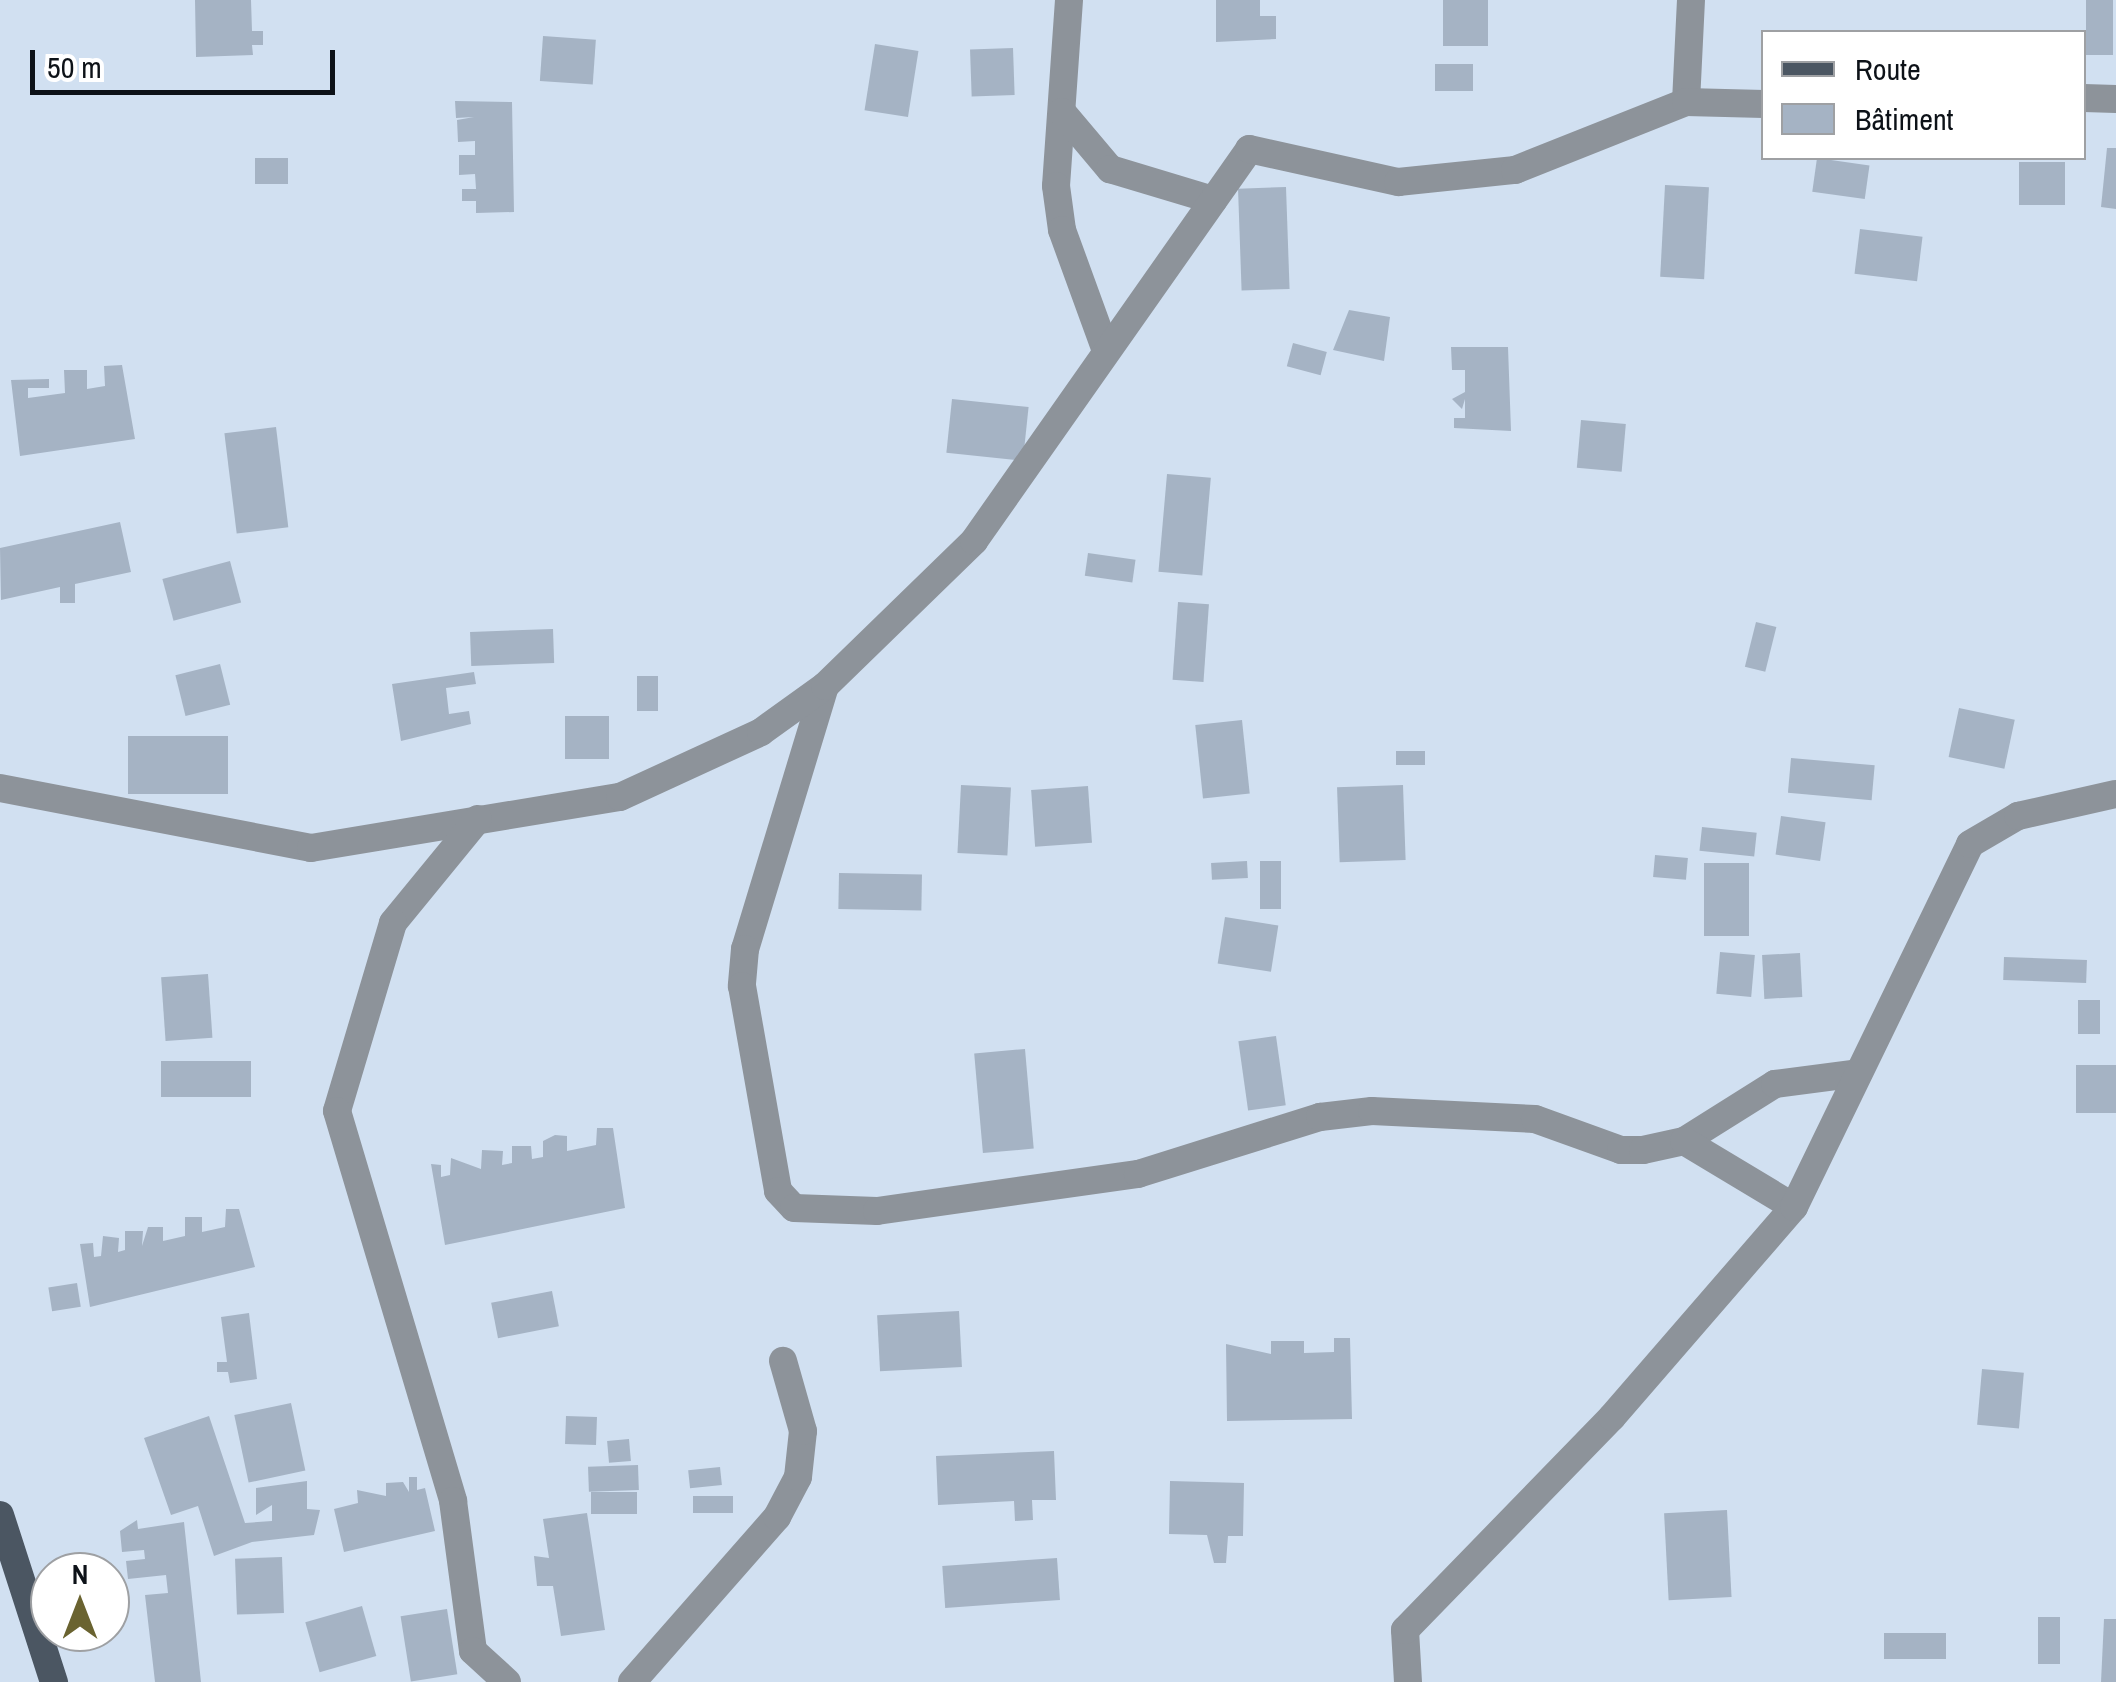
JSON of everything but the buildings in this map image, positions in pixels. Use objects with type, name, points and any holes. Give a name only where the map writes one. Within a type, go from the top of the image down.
[{"type":"main road","points":[[0,1515],[5,1546],[54,1682]]},
{"type":"street","points":[[1069,0],[1056,186],[1062,230],[1106,351]]},
{"type":"street","points":[[1686,102],[1691,0]]},
{"type":"street","points":[[2086,98],[2116,99]]},
{"type":"street","points":[[0,788],[312,848],[620,796],[761,732],[825,686],[974,541],[1249,149],[1398,182],[1515,170],[1686,102],[1761,104]]},
{"type":"street","points":[[1062,112],[1110,169],[1213,200]]},
{"type":"street","points":[[825,686],[746,949],[742,986],[778,1191],[794,1208],[878,1210],[1138,1174],[1320,1117],[1372,1111],[1535,1119],[1621,1150],[1684,1141],[1775,1084],[1858,1073]]},
{"type":"street","points":[[1408,1682],[1405,1630],[1612,1417],[1794,1206],[1970,844],[2018,816],[2116,794]]},
{"type":"street","points":[[478,820],[392,923],[337,1110],[454,1501],[473,1651],[507,1682]]},
{"type":"street","points":[[1684,1141],[1794,1206]]},
{"type":"street","points":[[632,1682],[777,1517],[798,1478],[803,1431],[783,1361]]}]
